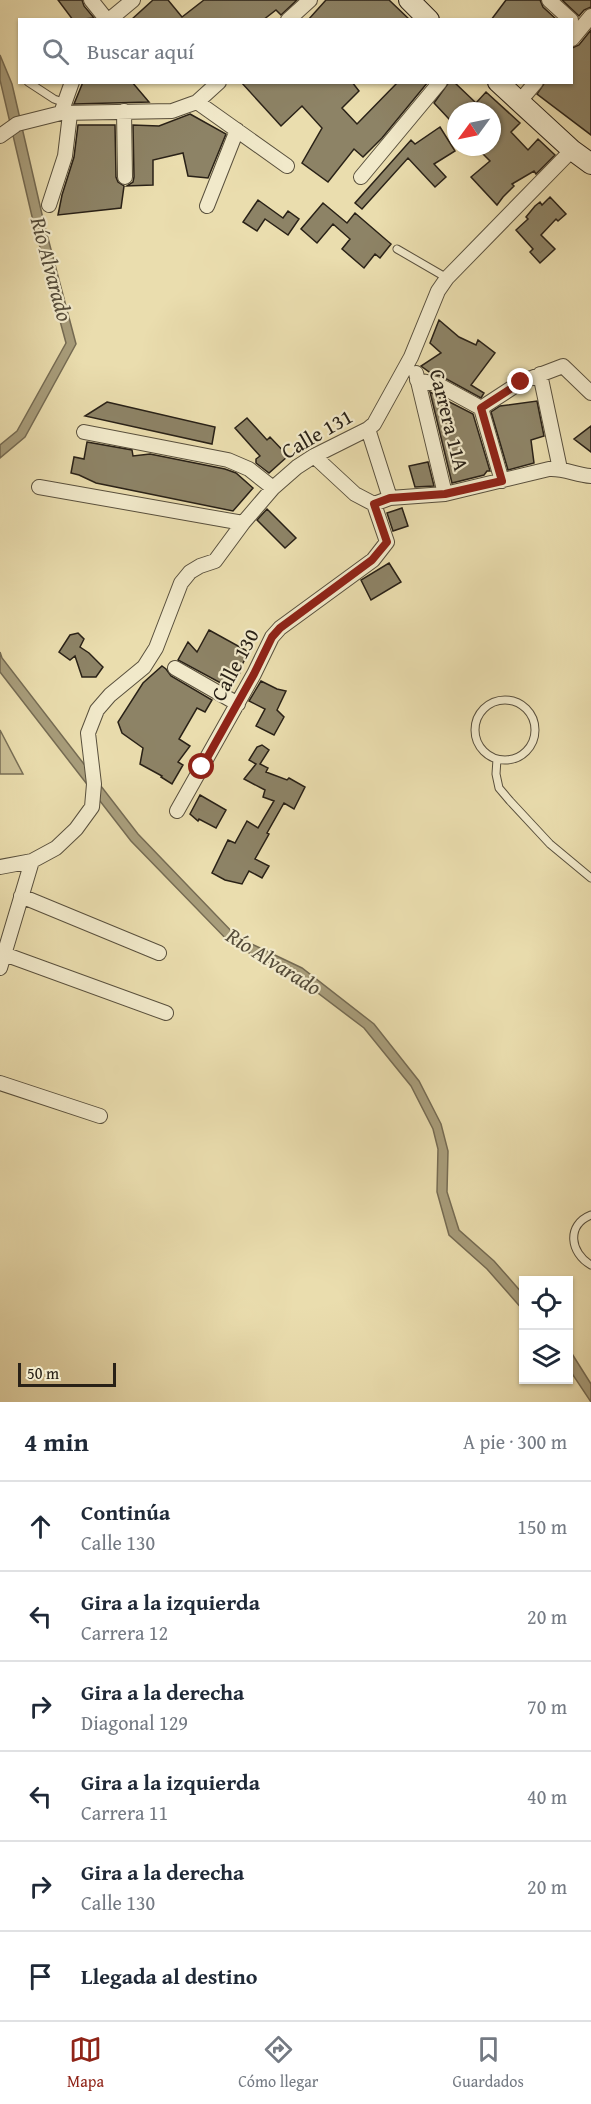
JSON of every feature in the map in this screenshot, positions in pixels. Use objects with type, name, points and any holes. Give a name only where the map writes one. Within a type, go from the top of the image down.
[{"type":"street","points":[[92,0],[106,18]]},
{"type":"street","points":[[110,18],[133,0]]},
{"type":"street","points":[[290,18],[310,0]]},
{"type":"street","points":[[409,0],[427,18]]},
{"type":"street","points":[[549,0],[566,18]]},
{"type":"street","points":[[577,29],[591,16]]},
{"type":"street","points":[[49,205],[65,156],[65,110],[72,84]]},
{"type":"street","points":[[0,136],[17,124],[65,110],[172,111],[197,102],[217,84]]},
{"type":"street","points":[[362,177],[438,84]]},
{"type":"street","points":[[500,84],[572,150],[591,164]]},
{"type":"street","points":[[520,101],[534,84]]},
{"type":"street","points":[[197,102],[287,166]]},
{"type":"street","points":[[124,111],[125,177]]},
{"type":"street","points":[[207,206],[237,130]]},
{"type":"street","name":"Calle 131","points":[[0,867],[32,861],[56,848],[76,829],[92,807],[94,784],[88,733],[97,710],[110,694],[144,667],[156,648],[181,583],[190,572],[215,561],[273,488],[297,467],[374,424],[411,357],[438,291],[447,278],[572,150]]},
{"type":"street","name":"Carrera 11A","points":[[411,357],[445,494]]},
{"type":"street","points":[[481,408],[521,382],[563,366],[591,393]]},
{"type":"street","points":[[540,374],[560,469]]},
{"type":"street","points":[[417,380],[437,384],[481,408],[502,481]]},
{"type":"street","points":[[368,429],[390,498]]},
{"type":"street","points":[[84,432],[228,460],[249,469],[273,488]]},
{"type":"street","points":[[314,456],[356,494],[374,504],[390,498],[445,494],[549,469],[560,469],[591,476]]},
{"type":"street","points":[[39,487],[243,523]]},
{"type":"street","name":"Calle 130","points":[[177,811],[238,704],[272,637],[372,560],[387,542],[374,504]]},
{"type":"street","points":[[175,668],[238,704]]},
{"type":"street","points":[[0,968],[32,861]]},
{"type":"street","points":[[21,896],[159,953]]},
{"type":"street","points":[[4,954],[166,1013]]},
{"type":"street","points":[[0,1083],[100,1116]]},
{"type":"lane","points":[[31,84],[54,99],[65,110]]},
{"type":"lane","points":[[397,249],[447,278]]},
{"type":"lane","points":[[504,700],[512,701],[531,715],[534,722],[534,738],[531,745],[520,756],[505,760],[497,759],[490,756],[479,745],[476,738],[476,722],[478,715],[489,704],[504,700]]},
{"type":"lane","points":[[497,759],[496,774],[499,788],[550,844],[591,878]]},
{"type":"lane","points":[[591,1215],[579,1223],[573,1238],[578,1254],[591,1265]]},
{"type":"shaded area","points":[[0,730],[23,774],[0,774]]},
{"type":"water","name":"Río Alvarado","points":[[0,55],[12,84],[44,223],[76,344],[25,437],[0,458],[0,445],[17,431],[66,343],[34,225],[0,80]]},
{"type":"water","name":"Río Alvarado","points":[[0,652],[2,658],[138,834],[237,937],[302,968],[374,1024],[419,1081],[441,1124],[448,1151],[447,1192],[459,1230],[494,1261],[519,1289],[519,1305],[487,1269],[449,1235],[437,1192],[438,1149],[433,1129],[411,1086],[364,1028],[294,975],[231,944],[131,841],[0,672]]},
{"type":"water","points":[[573,1355],[591,1384],[591,1402],[573,1375]]},
{"type":"building","points":[[58,0],[82,0],[94,18],[72,18]]},
{"type":"building","points":[[153,0],[168,0],[182,17],[204,0],[297,0],[281,15],[276,10],[266,18],[133,18]]},
{"type":"building","points":[[326,0],[389,0],[408,18],[310,18]]},
{"type":"building","points":[[506,0],[540,0],[543,7],[555,18],[492,18]]},
{"type":"building","points":[[562,0],[591,0],[591,7],[579,16]]},
{"type":"building","points":[[591,30],[591,135],[537,94],[544,84],[573,84],[573,48],[579,45]]},
{"type":"building","points":[[82,84],[134,84],[149,102],[74,104]]},
{"type":"building","points":[[243,84],[354,84],[359,91],[342,108],[357,124],[396,84],[426,84],[382,138],[363,157],[354,149],[328,182],[302,163],[322,128],[302,106],[281,126]]},
{"type":"building","points":[[448,84],[456,84],[475,102],[447,102],[447,117],[434,103]]},
{"type":"building","points":[[486,92],[497,102],[477,102]]},
{"type":"building","points":[[501,106],[520,123],[511,132],[528,150],[538,139],[555,155],[536,174],[534,171],[512,184],[514,186],[497,205],[471,177],[490,161],[485,156],[501,156]]},
{"type":"building","points":[[190,114],[226,134],[208,178],[188,176],[183,153],[153,160],[153,185],[127,186],[133,182],[134,177],[133,125],[159,126]]},
{"type":"building","points":[[78,125],[115,125],[116,177],[118,182],[124,186],[121,208],[58,215],[74,157]]},
{"type":"building","points":[[440,127],[447,138],[447,156],[434,164],[446,177],[435,187],[408,158],[362,209],[355,203],[411,140],[415,144]]},
{"type":"building","points":[[550,197],[566,214],[558,221],[556,219],[541,235],[555,249],[540,263],[530,252],[533,249],[516,230],[528,219],[526,217],[535,206],[540,202],[542,205]]},
{"type":"building","points":[[258,200],[283,218],[288,211],[299,219],[288,235],[265,219],[257,231],[243,222]]},
{"type":"building","points":[[323,203],[347,223],[355,213],[391,244],[380,258],[375,254],[364,268],[342,249],[350,239],[333,224],[317,243],[301,229]]},
{"type":"building","points":[[439,320],[459,337],[476,345],[478,340],[495,353],[471,385],[484,393],[481,398],[441,376],[432,374],[421,366],[441,353],[430,343]]},
{"type":"building","points":[[430,392],[473,414],[490,471],[484,475],[452,483]]},
{"type":"building","points":[[537,401],[544,436],[531,440],[534,463],[508,470],[491,412],[500,406]]},
{"type":"building","points":[[107,402],[215,427],[212,444],[85,416]]},
{"type":"building","points":[[247,418],[267,440],[270,437],[288,456],[269,473],[256,463],[256,459],[260,456],[235,428]]},
{"type":"building","points":[[591,426],[591,452],[574,439]]},
{"type":"building","points":[[87,442],[132,450],[133,456],[150,454],[225,469],[236,473],[253,488],[233,511],[96,483],[71,473],[74,457],[84,459]]},
{"type":"building","points":[[428,462],[434,486],[415,487],[409,466]]},
{"type":"building","points":[[402,508],[408,526],[393,531],[387,513]]},
{"type":"building","points":[[267,509],[296,538],[285,548],[257,520]]},
{"type":"building","points":[[389,563],[401,582],[371,600],[361,580]]},
{"type":"building","points":[[209,630],[249,652],[238,672],[240,673],[230,688],[178,660],[188,642],[197,652]]},
{"type":"building","points":[[78,633],[84,639],[80,647],[103,667],[96,677],[82,677],[75,656],[70,660],[59,652],[70,635]]},
{"type":"building","points":[[162,666],[171,676],[212,700],[205,712],[197,708],[179,739],[190,746],[178,762],[183,765],[172,784],[140,764],[143,748],[122,733],[118,722],[143,683]]},
{"type":"building","points":[[261,681],[286,691],[277,710],[284,717],[274,735],[256,726],[265,709],[249,701]]},
{"type":"building","points":[[262,745],[269,750],[260,764],[268,768],[266,772],[287,780],[289,778],[305,787],[294,809],[284,803],[267,833],[269,834],[255,859],[269,866],[262,878],[249,871],[242,884],[225,880],[212,873],[228,840],[235,843],[247,821],[258,828],[274,801],[263,797],[265,790],[244,779],[256,764],[249,760],[257,747]]},
{"type":"building","points":[[200,795],[226,810],[216,828],[199,819],[198,821],[190,814]]},
{"type":"route","points":[[202,767],[272,637],[280,628],[372,560],[387,542],[374,504],[390,498],[445,494],[502,481],[481,408],[521,382]]}]
